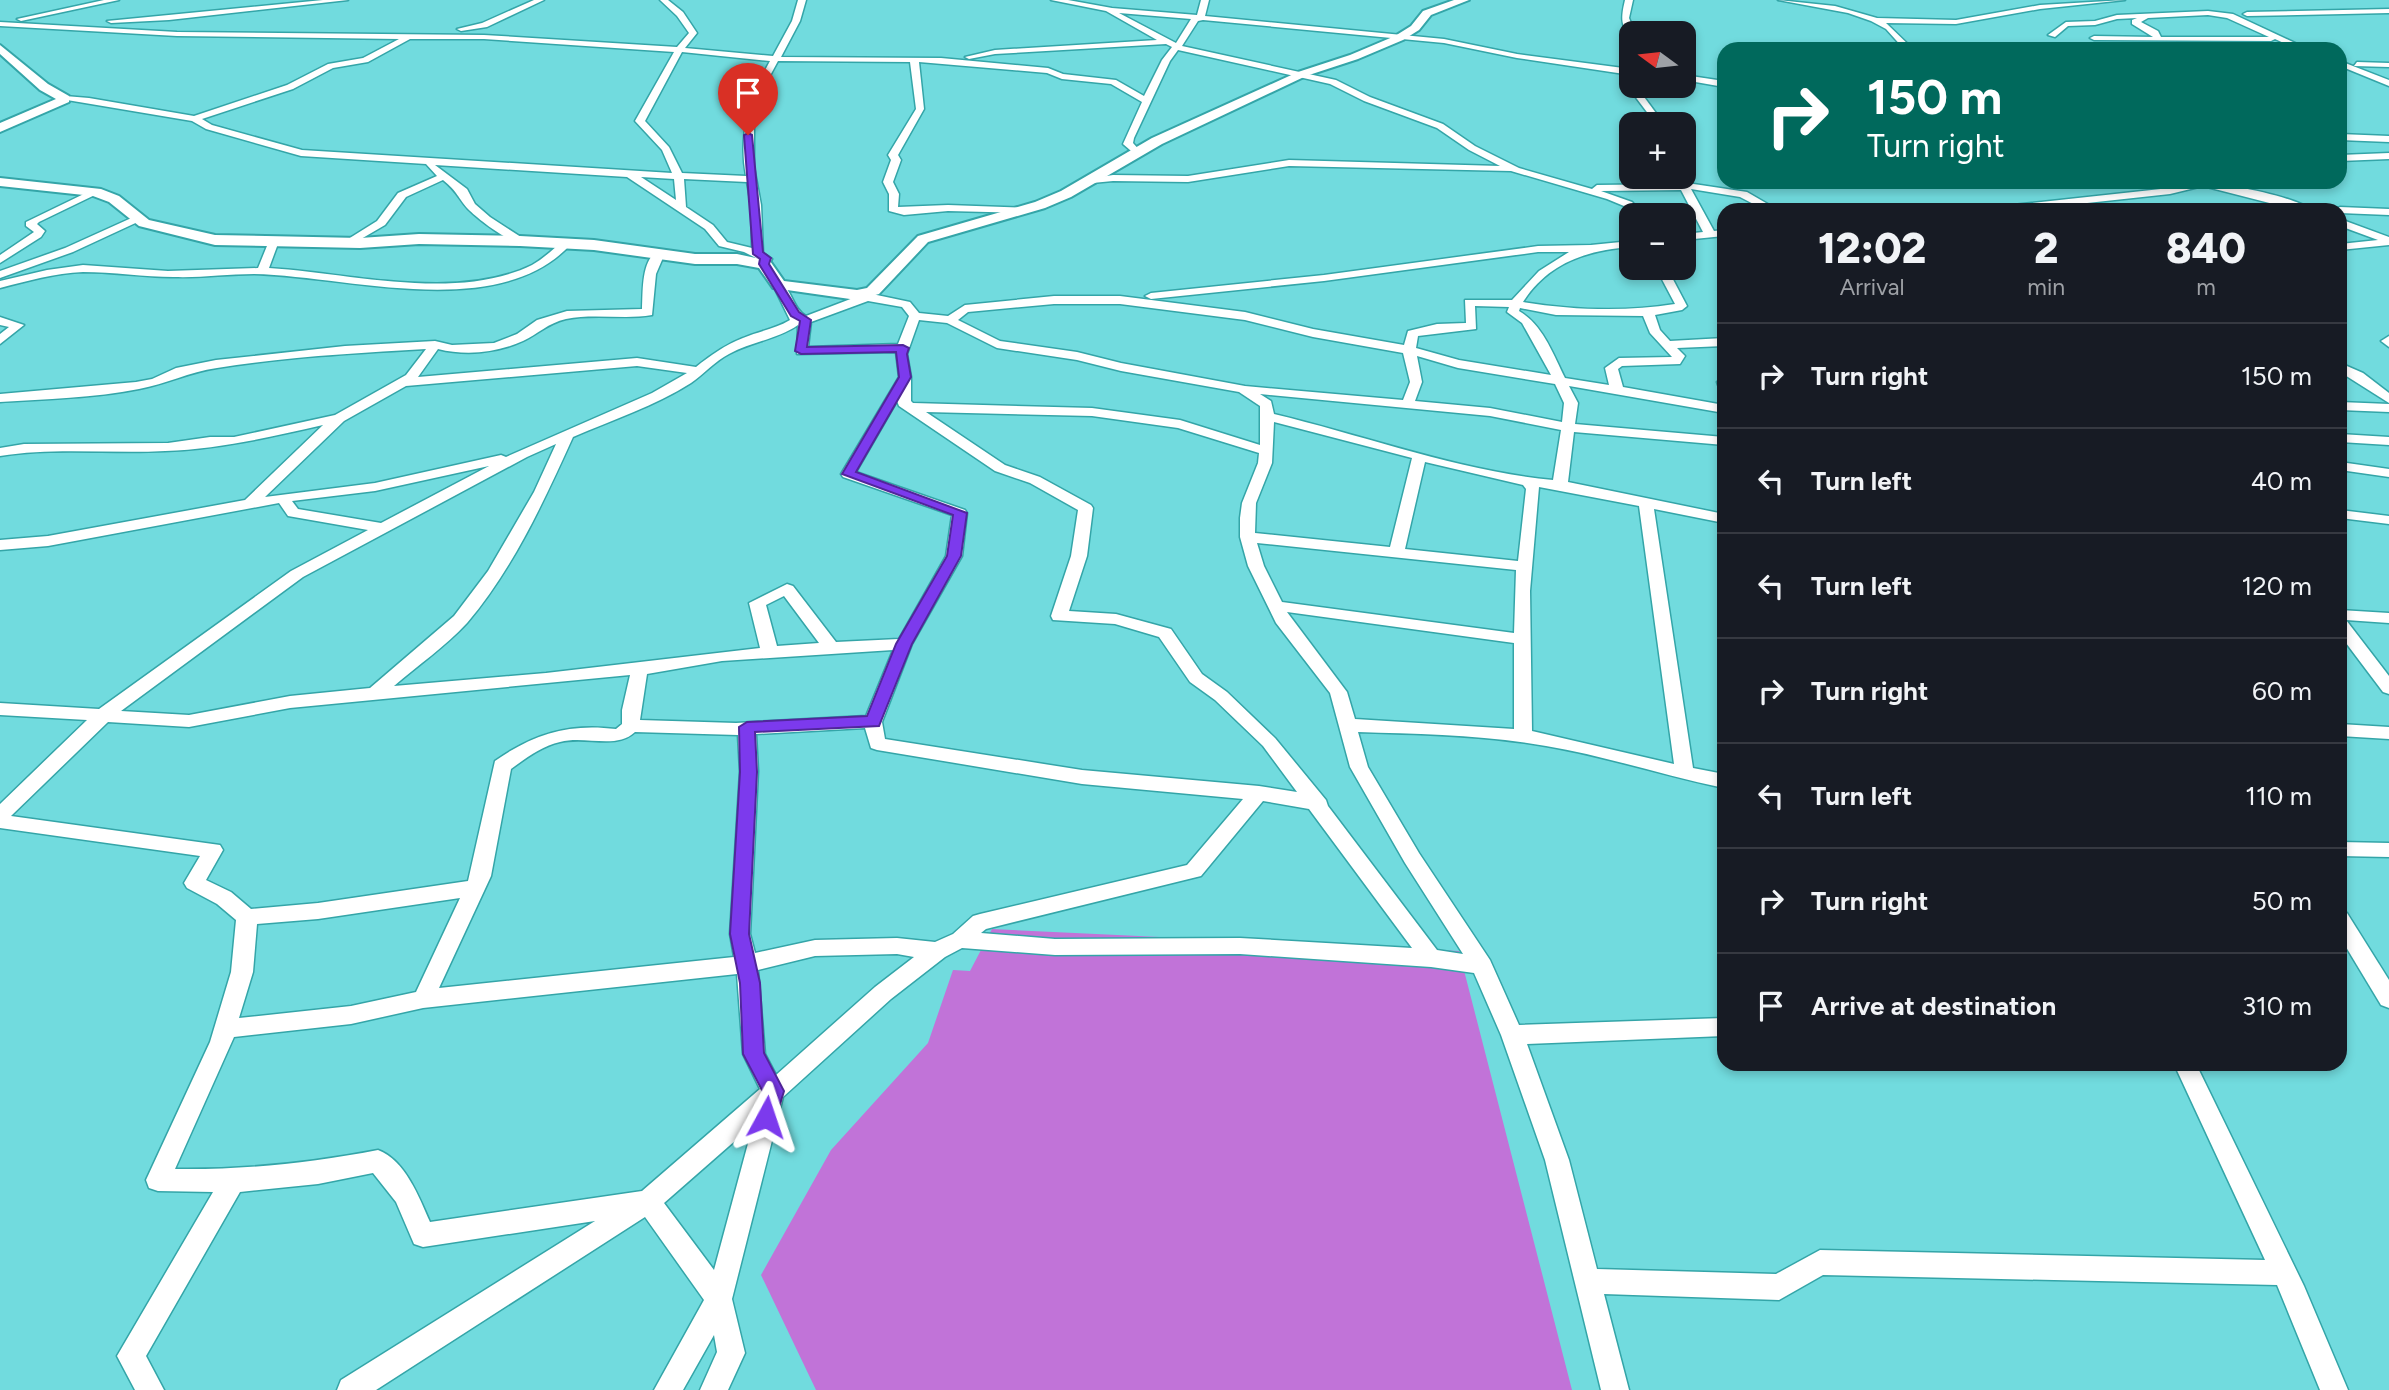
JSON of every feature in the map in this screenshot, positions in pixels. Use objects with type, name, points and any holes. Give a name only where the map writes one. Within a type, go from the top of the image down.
[{"type":"street","points":[[0,24],[115,0]]},
{"type":"street","points":[[54,28],[100,21],[155,20],[344,0]]},
{"type":"street","points":[[0,24],[177,34],[406,39],[484,25],[540,0]]},
{"type":"street","points":[[664,0],[680,14],[694,33],[679,50],[640,121],[660,140],[675,163],[681,207]]},
{"type":"street","points":[[802,0],[796,21],[762,83],[748,123],[748,167],[752,179],[761,259],[800,317],[801,351],[903,348]]},
{"type":"street","points":[[1055,0],[1197,19],[1357,30],[1444,41],[1619,72]]},
{"type":"street","points":[[941,60],[995,52],[1171,44],[1189,32],[1205,0]]},
{"type":"street","points":[[0,815],[105,714],[290,579],[522,454],[657,396],[730,349],[784,329],[800,317],[866,296],[898,269],[905,257],[923,239],[1025,210],[1066,194],[1157,141],[1302,74],[1354,57],[1400,37],[1415,27],[1427,13],[1464,0]]},
{"type":"street","points":[[1628,21],[1625,14],[1629,0]]},
{"type":"street","points":[[1782,0],[1876,20],[1956,22],[2040,7],[2121,0]]},
{"type":"street","points":[[2308,2],[2334,11]]},
{"type":"street","points":[[2202,5],[2287,42]]},
{"type":"street","points":[[2226,5],[2247,14]]},
{"type":"street","points":[[1108,9],[1171,44],[1202,54],[1333,82],[1367,99],[1434,123],[1472,149],[1516,170],[1625,203]]},
{"type":"street","points":[[2052,35],[2066,24],[2095,23],[2118,17],[2389,11]]},
{"type":"street","points":[[2152,15],[2135,22],[2155,33],[2155,40]]},
{"type":"street","points":[[1876,20],[1888,27],[1902,42]]},
{"type":"street","points":[[484,25],[496,37]]},
{"type":"street","points":[[423,37],[496,37],[621,44],[778,58],[941,60],[1048,71],[1062,76],[1112,82],[1148,102]]},
{"type":"street","points":[[2140,38],[2278,38]]},
{"type":"street","points":[[195,119],[290,87],[331,66],[365,60],[406,39]]},
{"type":"street","points":[[1137,153],[1128,144],[1171,44]]},
{"type":"street","points":[[0,48],[44,87],[65,99],[195,119],[209,127],[301,153],[752,179]]},
{"type":"street","points":[[917,59],[914,63],[920,109],[893,155],[895,160],[888,182],[894,194],[893,209],[904,212],[948,208],[1025,210]]},
{"type":"street","points":[[2347,63],[2389,65]]},
{"type":"street","points":[[2347,66],[2389,83]]},
{"type":"street","points":[[1696,80],[1717,83]]},
{"type":"street","points":[[1637,98],[1652,112]]},
{"type":"street","points":[[0,128],[60,104],[65,99]]},
{"type":"street","points":[[2347,137],[2389,139]]},
{"type":"street","points":[[2347,158],[2388,158]]},
{"type":"street","points":[[431,162],[429,165],[463,191],[471,206],[520,241]]},
{"type":"street","points":[[1086,182],[1113,178],[1188,179],[1289,163],[1516,170]]},
{"type":"street","points":[[629,174],[681,207],[709,228],[723,244],[761,259]]},
{"type":"street","points":[[349,243],[381,223],[401,195],[444,176]]},
{"type":"street","points":[[0,182],[96,192],[114,199],[138,218],[163,229],[215,240],[349,243],[419,239],[520,241],[659,253],[695,259],[761,259]]},
{"type":"street","points":[[1587,191],[1619,186]]},
{"type":"street","points":[[1696,186],[1743,194],[1760,203]]},
{"type":"street","points":[[1684,189],[1710,234]]},
{"type":"street","points":[[2062,203],[2177,189]]},
{"type":"street","points":[[2231,189],[2284,202]]},
{"type":"street","points":[[2261,189],[2284,202]]},
{"type":"street","points":[[0,260],[37,235],[40,231],[30,224],[35,220],[96,192]]},
{"type":"street","points":[[2091,200],[2097,203]]},
{"type":"street","points":[[2347,210],[2389,212]]},
{"type":"street","points":[[0,275],[69,250],[138,218]]},
{"type":"street","points":[[2347,225],[2389,242]]},
{"type":"street","points":[[1696,236],[1717,234]]},
{"type":"street","points":[[262,271],[274,241]]},
{"type":"street","points":[[2347,246],[2389,242]]},
{"type":"street","points":[[0,285],[40,275],[93,269],[111,273],[183,274],[262,271],[450,287],[510,277],[554,258],[566,244]]},
{"type":"street","points":[[950,320],[965,309],[1054,300],[1119,300],[1324,278],[1512,251],[1619,245]]},
{"type":"street","points":[[1560,485],[1571,403],[1541,342],[1526,320],[1513,312],[1519,296],[1552,264],[1570,253],[1590,248]]},
{"type":"street","points":[[0,398],[136,386],[156,382],[181,371],[216,364],[345,350],[435,345],[452,349],[496,347],[521,337],[541,323],[567,315],[648,312],[650,274],[659,253]]},
{"type":"street","points":[[1408,404],[1416,382],[1409,350],[1412,334],[1437,328],[1472,326],[1469,302],[1516,304],[1556,311],[1649,312],[1681,306],[1668,280]]},
{"type":"street","points":[[779,285],[906,304],[915,316],[950,320],[997,344],[1077,356],[1121,368],[1243,389],[1490,412],[1568,427],[1717,440]]},
{"type":"street","points":[[1119,300],[1245,316],[1313,333],[1409,350],[1458,364],[1558,379],[1717,409]]},
{"type":"street","points":[[1617,390],[1611,368],[1619,362],[1676,361],[1679,356],[1666,345],[1648,321],[1649,312]]},
{"type":"street","points":[[915,316],[901,354],[905,377],[904,403],[1000,468],[1035,480],[1086,508],[1079,556],[1059,616],[1116,620],[1165,633],[1196,678],[1222,696],[1269,742],[1319,805],[1431,958]]},
{"type":"street","points":[[0,321],[18,325],[0,340]]},
{"type":"street","points":[[1666,345],[1717,342]]},
{"type":"street","points":[[406,382],[435,345]]},
{"type":"street","points":[[251,502],[339,418],[406,382],[637,362],[698,371]]},
{"type":"street","points":[[2347,370],[2389,399]]},
{"type":"street","points":[[905,377],[848,474],[960,513],[954,556],[904,644],[873,722],[877,744],[1082,777],[1259,793],[1319,805]]},
{"type":"street","points":[[1243,389],[1266,404],[1267,416],[1265,464],[1249,503],[1248,537],[1256,566],[1283,623],[1338,691],[1359,767],[1412,858],[1482,967],[1512,1035],[1557,1160],[1615,1390]]},
{"type":"street","points":[[2347,406],[2389,408]]},
{"type":"street","points":[[910,407],[1093,412],[1180,424],[1266,451]]},
{"type":"street","points":[[1267,416],[1330,430],[1419,457],[1528,482],[1560,485],[1717,517]]},
{"type":"street","points":[[0,452],[24,448],[168,447],[210,441],[234,441],[339,418]]},
{"type":"street","points":[[376,692],[460,620],[508,549],[541,492],[567,436]]},
{"type":"street","points":[[2347,438],[2389,441]]},
{"type":"street","points":[[0,545],[48,541],[282,497],[375,487],[522,454]]},
{"type":"street","points":[[1397,552],[1419,457]]},
{"type":"street","points":[[2347,467],[2389,473]]},
{"type":"street","points":[[1523,736],[1524,566],[1533,489],[1528,482]]},
{"type":"street","points":[[282,497],[293,513],[383,528]]},
{"type":"street","points":[[1646,502],[1685,774]]},
{"type":"street","points":[[2347,515],[2389,520]]},
{"type":"street","points":[[1248,537],[1524,566]]},
{"type":"street","points":[[769,653],[757,603],[787,589],[831,647]]},
{"type":"street","points":[[1276,606],[1522,639]]},
{"type":"street","points":[[2347,615],[2389,618]]},
{"type":"street","points":[[2347,634],[2389,688]]},
{"type":"street","points":[[0,709],[9,712],[105,714],[189,721],[289,702],[376,692],[546,679],[722,656],[904,644]]},
{"type":"street","points":[[2347,649],[2359,650]]},
{"type":"street","points":[[631,726],[631,710],[640,668]]},
{"type":"street","points":[[423,999],[481,876],[502,766],[525,748],[556,734],[593,731],[620,736],[631,726],[684,729],[873,722]]},
{"type":"street","points":[[1347,724],[1523,736],[1596,748],[1685,774],[1717,780]]},
{"type":"street","points":[[668,1390],[719,1299],[773,1091],[754,1054],[750,983],[740,934],[749,772],[747,727]]},
{"type":"street","points":[[2347,730],[2389,733]]},
{"type":"street","points":[[351,1390],[648,1201],[883,993],[937,951],[960,940],[980,922],[1194,872],[1259,793]]},
{"type":"street","points":[[0,821],[213,850],[194,883],[224,898],[247,917],[318,911],[476,888]]},
{"type":"street","points":[[2347,849],[2389,850]]},
{"type":"street","points":[[247,917],[242,972],[225,1029],[158,1180],[233,1181],[317,1173],[378,1161],[405,1194],[423,1235],[648,1201]]},
{"type":"street","points":[[2347,930],[2389,999]]},
{"type":"street","points":[[960,940],[1055,947],[1240,946],[1431,958],[1482,967]]},
{"type":"street","points":[[225,1029],[351,1015],[423,999],[746,964],[828,947],[897,946],[937,951]]},
{"type":"street","points":[[1512,1035],[1717,1027]]},
{"type":"street","points":[[2188,1071],[2285,1273],[2334,1390]]},
{"type":"street","points":[[150,1390],[131,1356],[233,1181]]},
{"type":"street","points":[[648,1201],[719,1299],[731,1353],[714,1390]]},
{"type":"street","points":[[1587,1281],[1779,1287],[1820,1262],[2285,1273]]},
{"type":"shaded area","points":[[992,929],[1459,951],[1572,1390],[816,1390],[761,1275],[831,1150],[928,1043],[953,970],[970,971]]},
{"type":"route","points":[[748,135],[748,167],[756,205],[758,254],[766,258],[764,264],[795,314],[805,320],[801,351],[903,348],[901,354],[905,377],[848,474],[960,513],[954,556],[904,644],[873,722],[747,727],[749,772],[740,934],[750,983],[754,1054],[773,1091],[766,1117]]}]
